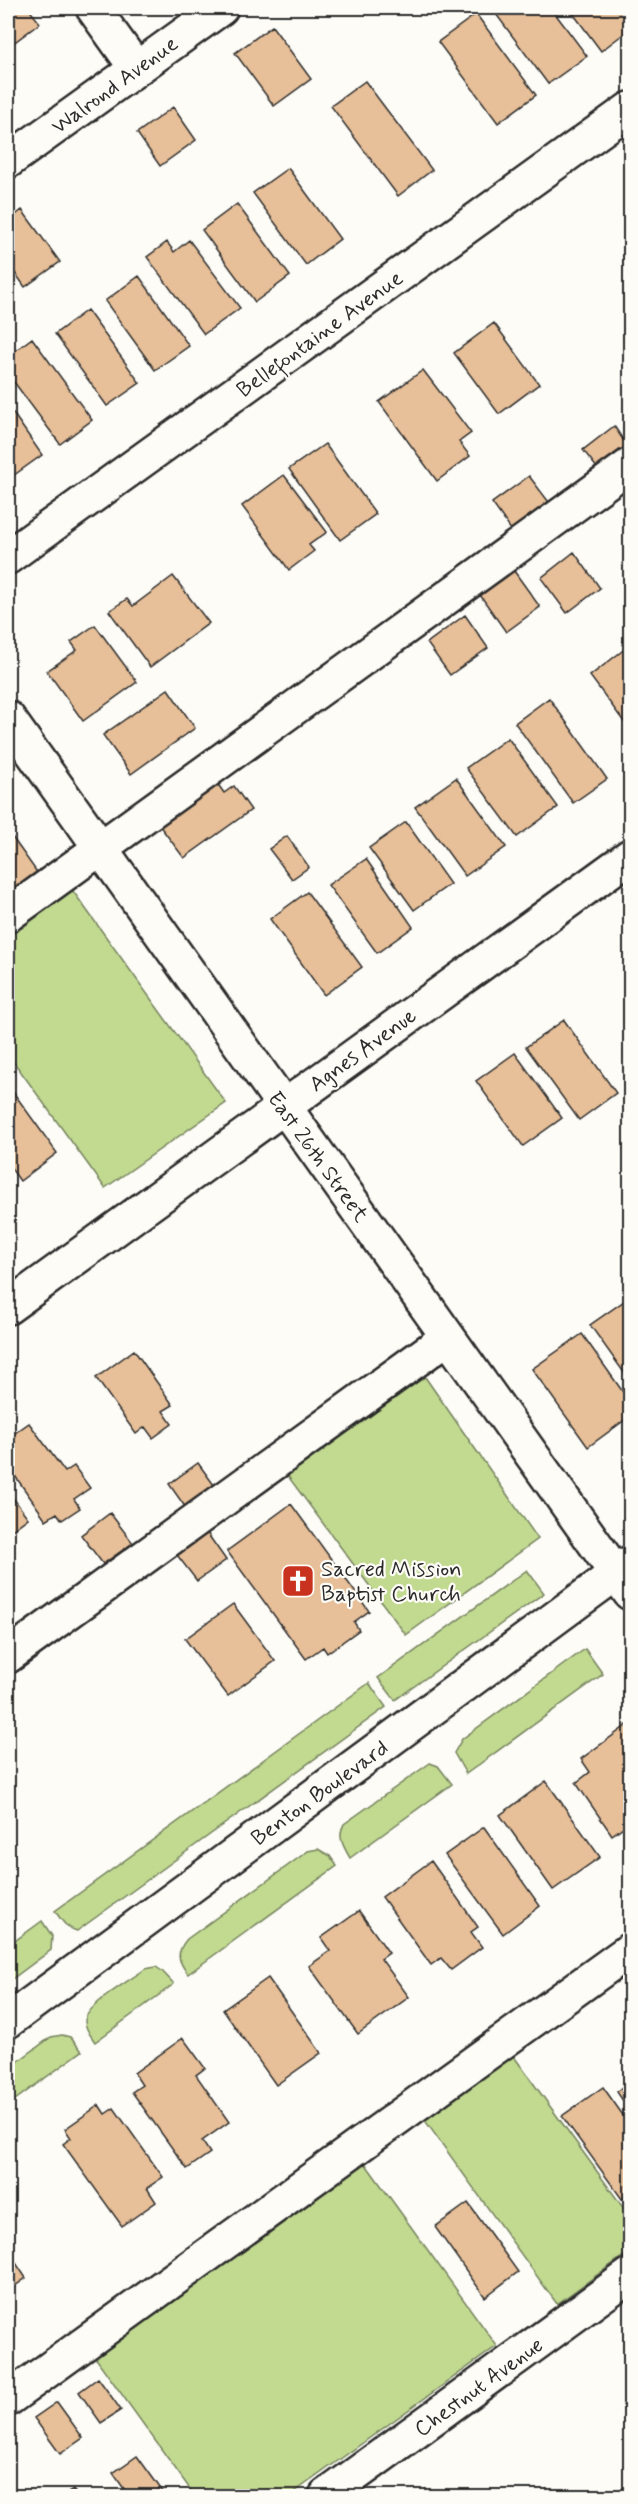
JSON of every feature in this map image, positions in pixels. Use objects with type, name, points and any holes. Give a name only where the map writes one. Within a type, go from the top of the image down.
[{"type":"street","points":[[93,8],[136,68]]},
{"type":"street","name":"Walrond Avenue","points":[[8,161],[221,8]]},
{"type":"street","name":"Bellefontaine Avenue","points":[[8,557],[630,109]]},
{"type":"street","points":[[8,915],[630,465]]},
{"type":"street","name":"East 26th Street","points":[[8,718],[448,1336],[626,1577]]},
{"type":"street","name":"Agnes Avenue","points":[[8,1307],[630,856]]},
{"type":"street","points":[[8,1656],[448,1336]]},
{"type":"street","name":"Benton Boulevard","points":[[8,2021],[626,1577]]},
{"type":"street","points":[[8,2398],[630,1950]]},
{"type":"street","name":"Chestnut Avenue","points":[[326,2496],[630,2275]]},
{"type":"green space","points":[[70,887],[226,1103],[105,1188],[8,1054],[8,932]]},
{"type":"green space","points":[[425,1377],[538,1539],[406,1635],[287,1475]]},
{"type":"green space","points":[[527,1570],[544,1593],[395,1700],[378,1678]]},
{"type":"green space","points":[[585,1649],[603,1674],[466,1774],[454,1753],[462,1739]]},
{"type":"green space","points":[[369,1683],[386,1707],[77,1931],[62,1921],[55,1911]]},
{"type":"green space","points":[[430,1763],[438,1766],[452,1784],[350,1858],[341,1837],[344,1824]]},
{"type":"green space","points":[[318,1849],[330,1856],[337,1866],[188,1974],[179,1957],[187,1939],[308,1851]]},
{"type":"green space","points":[[42,1921],[52,1936],[51,1950],[8,1982],[8,1946]]},
{"type":"green space","points":[[156,1967],[174,1984],[95,2042],[87,2030],[85,2021],[87,2015],[110,1993],[145,1969]]},
{"type":"green space","points":[[62,2035],[70,2037],[82,2051],[8,2105],[8,2069],[51,2037]]},
{"type":"green space","points":[[510,2051],[630,2217],[630,2251],[557,2304],[421,2115]]},
{"type":"green space","points":[[362,2159],[497,2346],[289,2496],[195,2496],[92,2353]]},
{"type":"building","points":[[8,8],[28,8],[40,23],[8,47]]},
{"type":"building","points":[[496,8],[551,8],[587,56],[548,84],[493,10]]},
{"type":"building","points":[[569,8],[630,8],[630,29],[601,51]]},
{"type":"building","points":[[476,14],[536,95],[498,123],[438,42]]},
{"type":"building","points":[[272,26],[311,79],[274,106],[235,53]]},
{"type":"building","points":[[365,81],[432,170],[398,196],[331,106]]},
{"type":"building","points":[[173,107],[196,140],[160,166],[137,133]]},
{"type":"building","points":[[288,168],[340,239],[306,265],[253,193]]},
{"type":"building","points":[[237,204],[290,276],[255,302],[202,230]]},
{"type":"building","points":[[22,210],[60,262],[25,287],[8,263],[8,221]]},
{"type":"building","points":[[189,240],[240,308],[204,334],[147,257],[167,242],[174,252]]},
{"type":"building","points":[[139,276],[189,346],[155,370],[105,301]]},
{"type":"building","points":[[87,310],[140,383],[107,406],[55,334]]},
{"type":"building","points":[[494,323],[539,384],[499,414],[454,353]]},
{"type":"building","points":[[32,338],[92,420],[60,444],[8,374],[8,356]]},
{"type":"building","points":[[423,370],[471,433],[459,442],[470,456],[437,481],[379,402]]},
{"type":"building","points":[[8,406],[42,455],[10,478],[8,474]]},
{"type":"building","points":[[614,426],[630,450],[601,473],[583,450]]},
{"type":"building","points":[[325,444],[376,514],[340,540],[289,469]]},
{"type":"building","points":[[284,475],[327,532],[309,545],[314,551],[289,570],[242,506]]},
{"type":"building","points":[[529,476],[552,506],[514,534],[492,503]]},
{"type":"building","points":[[574,552],[600,588],[567,613],[541,578]]},
{"type":"building","points":[[514,571],[540,607],[506,632],[480,595]]},
{"type":"building","points":[[173,576],[209,623],[150,667],[109,611],[127,599],[133,606]]},
{"type":"building","points":[[465,615],[488,648],[450,675],[427,643]]},
{"type":"building","points":[[95,625],[137,682],[83,721],[47,671],[77,650],[71,642]]},
{"type":"building","points":[[626,648],[630,654],[630,730],[590,676]]},
{"type":"building","points":[[168,689],[195,728],[131,774],[103,735]]},
{"type":"building","points":[[549,698],[607,779],[573,803],[515,723]]},
{"type":"building","points":[[508,738],[558,807],[517,837],[466,768]]},
{"type":"building","points":[[456,778],[506,847],[465,876],[415,807]]},
{"type":"building","points":[[217,783],[224,793],[234,786],[251,810],[184,858],[159,825]]},
{"type":"building","points":[[406,822],[450,884],[414,910],[369,848]]},
{"type":"building","points":[[287,836],[309,867],[292,879],[269,849]]},
{"type":"building","points":[[12,837],[39,875],[8,898],[8,840]]},
{"type":"building","points":[[366,859],[413,927],[377,953],[328,885]]},
{"type":"building","points":[[307,892],[362,967],[324,995],[270,919]]},
{"type":"building","points":[[564,1020],[616,1093],[579,1120],[526,1047]]},
{"type":"building","points":[[515,1053],[562,1118],[523,1146],[476,1081]]},
{"type":"building","points":[[8,1085],[57,1153],[20,1181],[8,1164]]},
{"type":"building","points":[[630,1297],[630,1381],[590,1325]]},
{"type":"building","points":[[582,1334],[630,1402],[630,1416],[588,1447],[532,1369]]},
{"type":"building","points":[[134,1350],[173,1405],[163,1411],[172,1424],[153,1438],[145,1427],[136,1434],[96,1378]]},
{"type":"building","points":[[29,1423],[65,1472],[74,1466],[90,1488],[74,1499],[80,1508],[62,1520],[57,1513],[46,1520],[8,1466],[8,1438]]},
{"type":"building","points":[[198,1463],[217,1489],[188,1511],[169,1484]]},
{"type":"building","points":[[8,1491],[28,1518],[8,1533]]},
{"type":"building","name":"Sacred Mission Baptist Church","points":[[291,1504],[369,1611],[354,1622],[359,1630],[327,1653],[323,1647],[306,1659],[227,1551]]},
{"type":"building","points":[[110,1513],[133,1543],[103,1564],[81,1535]]},
{"type":"building","points":[[207,1533],[226,1560],[197,1581],[177,1555]]},
{"type":"building","points":[[233,1604],[275,1661],[228,1696],[185,1639]]},
{"type":"building","points":[[630,1723],[630,1822],[612,1835],[576,1783],[590,1772],[581,1759]]},
{"type":"building","points":[[546,1781],[600,1857],[553,1890],[500,1815]]},
{"type":"building","points":[[484,1827],[540,1906],[503,1934],[445,1855]]},
{"type":"building","points":[[431,1861],[478,1927],[471,1932],[482,1947],[451,1970],[441,1958],[431,1965],[382,1897]]},
{"type":"building","points":[[359,1911],[389,1953],[381,1959],[409,1997],[358,2034],[309,1966],[330,1951],[321,1938]]},
{"type":"building","points":[[268,1978],[321,2053],[276,2085],[223,2010]]},
{"type":"building","points":[[183,2038],[205,2068],[196,2075],[229,2122],[202,2141],[210,2153],[187,2169],[132,2092],[142,2085],[134,2073]]},
{"type":"building","points":[[630,2082],[630,2111],[617,2092]]},
{"type":"building","points":[[603,2087],[630,2125],[630,2193],[622,2199],[562,2116]]},
{"type":"building","points":[[99,2105],[105,2114],[114,2108],[163,2177],[147,2188],[156,2202],[122,2226],[63,2144],[71,2138],[65,2129]]},
{"type":"building","points":[[468,2203],[518,2272],[485,2297],[435,2227]]},
{"type":"building","points":[[8,2251],[26,2278],[8,2291]]},
{"type":"building","points":[[98,2378],[121,2410],[101,2423],[79,2392]]},
{"type":"building","points":[[57,2402],[83,2438],[60,2454],[34,2418]]},
{"type":"building","points":[[137,2456],[166,2496],[129,2496],[113,2473]]},
{"type":"building","points":[[73,2490],[78,2496],[63,2496]]},
{"type":"place","name":"Sacred Mission Baptist Church","points":[[298,1581]]}]
